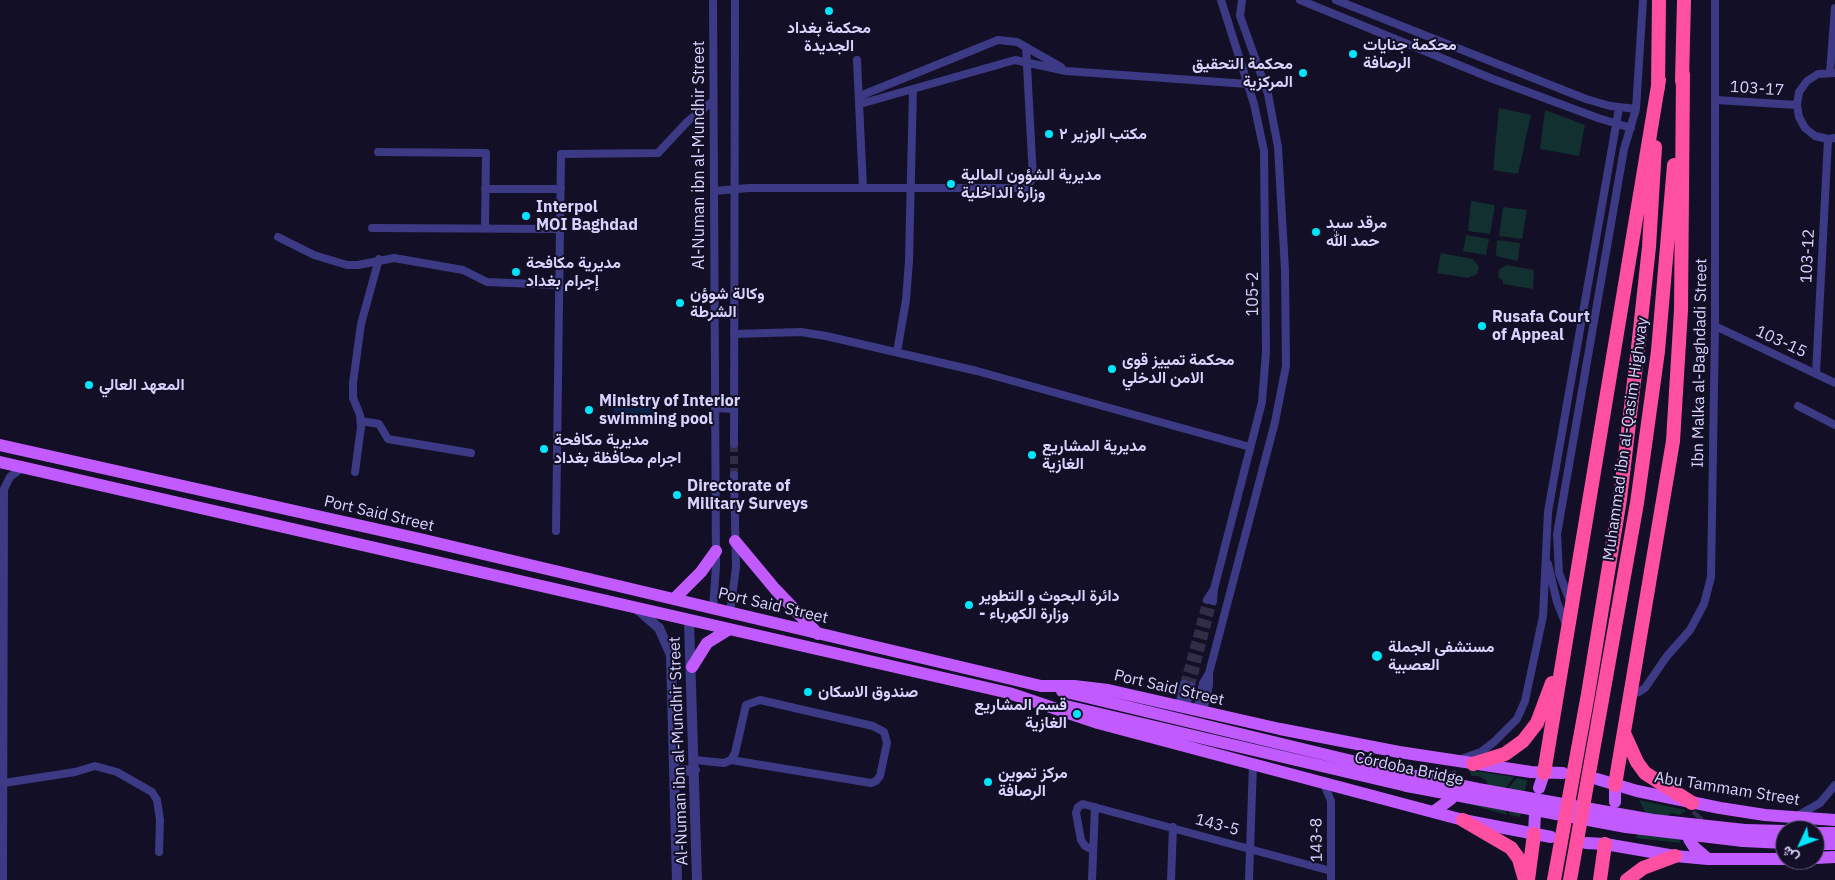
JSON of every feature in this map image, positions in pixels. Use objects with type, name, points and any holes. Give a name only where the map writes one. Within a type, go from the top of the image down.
[{"type":"highway","name":"Muhammad ibn al-Qasim Highway","points":[[1554,880],[1588,694],[1620,499],[1649,246],[1659,80],[1660,0]]},
{"type":"highway","name":"Muhammad ibn al-Qasim Highway","points":[[1570,880],[1637,503],[1658,351],[1683,74],[1684,0]]},
{"type":"highway","points":[[1615,785],[1673,441],[1681,310],[1683,74]]},
{"type":"highway","points":[[1544,773],[1659,80]]},
{"type":"highway","points":[[1473,764],[1504,754],[1523,741],[1537,723],[1548,689],[1559,674]]},
{"type":"highway","points":[[1623,732],[1634,756],[1645,773],[1696,808]]},
{"type":"highway","points":[[1463,820],[1511,848],[1519,859],[1527,880]]},
{"type":"highway","points":[[1527,880],[1534,834]]},
{"type":"highway","points":[[1600,880],[1605,844]]},
{"type":"highway","points":[[1627,880],[1643,868],[1675,856]]},
{"type":"main road","name":"Port Said Street","points":[[0,445],[674,599],[1041,686],[1091,688],[1191,708],[1280,729],[1435,758],[1451,767]]},
{"type":"main road","name":"Port Said Street","points":[[0,462],[632,607],[689,622],[1032,699],[1090,721],[1323,783],[1463,820],[1551,837]]},
{"type":"main road","points":[[735,541],[775,589],[818,634]]},
{"type":"main road","points":[[674,599],[701,572],[716,551]]},
{"type":"main road","points":[[692,667],[707,643],[728,630]]},
{"type":"main road","name":"Córdoba Bridge","points":[[1041,686],[1409,780]]},
{"type":"main road","name":"Córdoba Bridge","points":[[1032,699],[1634,828],[1744,835],[1775,841]]},
{"type":"main road","points":[[1451,767],[1473,764],[1563,774]]},
{"type":"main road","points":[[1539,788],[1544,773]]},
{"type":"main road","name":"Abu Tammam Street","points":[[1597,779],[1696,808],[1720,808],[1793,818],[1835,820]]},
{"type":"main road","points":[[1615,785],[1615,802]]},
{"type":"main road","points":[[1433,812],[1451,798]]},
{"type":"main road","points":[[1534,834],[1535,813]]},
{"type":"main road","points":[[1605,844],[1611,827]]},
{"type":"main road","name":"Córdoba Bridge","points":[[1744,835],[1775,833]]},
{"type":"main road","points":[[1689,839],[1694,847],[1708,859]]},
{"type":"main road","points":[[1586,843],[1708,859],[1775,859]]},
{"type":"street","name":"Al-Numan ibn al-Mundhir Street","points":[[713,0],[716,551],[714,609]]},
{"type":"street","points":[[734,444],[735,0]]},
{"type":"street","name":"105-2","points":[[1210,600],[1262,402],[1265,377],[1267,276],[1264,151],[1248,84],[1222,0]]},
{"type":"street","points":[[1191,708],[1209,685],[1209,673],[1275,422],[1286,366],[1285,270],[1278,147],[1268,94],[1240,16],[1242,0]]},
{"type":"street","points":[[1300,0],[1598,118],[1631,128]]},
{"type":"street","points":[[1336,0],[1601,104],[1636,109]]},
{"type":"street","points":[[1571,604],[1564,589],[1558,563],[1558,524],[1624,149],[1636,109],[1643,0]]},
{"type":"street","name":"Ibn Malka al-Baghdadi Street","points":[[1630,694],[1645,688],[1667,656],[1690,630],[1704,604],[1713,560],[1715,0]]},
{"type":"street","points":[[1831,139],[1816,136],[1805,128],[1799,117],[1797,105],[1799,92],[1807,82],[1818,74],[1833,72],[1835,8]]},
{"type":"street","points":[[860,100],[998,40],[1013,40],[1049,62],[1075,72]]},
{"type":"street","points":[[1438,55],[1442,43]]},
{"type":"street","points":[[714,191],[734,189],[863,188],[1023,189],[1031,184],[1033,178],[1026,47]]},
{"type":"street","points":[[857,60],[863,188]]},
{"type":"street","points":[[860,100],[913,89],[1003,62],[1027,62],[1050,69],[1075,72],[1248,84]]},
{"type":"street","points":[[897,352],[907,287],[913,89]]},
{"type":"street","points":[[556,531],[561,154],[658,153],[688,121],[713,100]]},
{"type":"street","name":"103-17","points":[[1716,100],[1797,105]]},
{"type":"street","points":[[1598,118],[1601,104]]},
{"type":"street","points":[[1451,767],[1490,746],[1514,724],[1522,711],[1544,616],[1545,549],[1548,512],[1619,108]]},
{"type":"street","name":"103-12","points":[[1816,374],[1831,139]]},
{"type":"street","points":[[378,152],[486,153],[485,228]]},
{"type":"street","points":[[485,189],[561,189]]},
{"type":"street","points":[[372,228],[560,229]]},
{"type":"street","points":[[278,237],[314,255],[347,265],[358,265],[379,259],[394,258],[426,262],[463,270],[487,282],[559,285]]},
{"type":"street","points":[[355,472],[361,420],[353,398],[353,383],[361,324],[379,259]]},
{"type":"street","name":"103-15","points":[[1715,326],[1835,383]]},
{"type":"street","points":[[734,334],[809,333],[897,352],[985,374],[1250,447]]},
{"type":"street","points":[[1798,406],[1835,425]]},
{"type":"street","points":[[715,408],[734,409]]},
{"type":"street","points":[[361,420],[380,424],[388,439],[471,453]]},
{"type":"street","points":[[3,880],[4,783],[1,725],[4,488],[10,477],[23,467]]},
{"type":"street","points":[[730,613],[735,582],[734,475]]},
{"type":"street","points":[[1545,549],[1557,602],[1567,627]]},
{"type":"street","name":"Al-Numan ibn al-Mundhir Street","points":[[632,607],[642,612],[659,628],[671,655],[677,880]]},
{"type":"street","name":"Al-Numan ibn al-Mundhir Street","points":[[689,622],[698,880]]},
{"type":"street","points":[[1188,685],[1191,708]]},
{"type":"street","points":[[674,771],[695,765],[724,763],[731,760],[871,783],[876,782],[880,776],[887,743],[884,732],[873,726],[760,700],[746,705],[735,753],[731,760]]},
{"type":"street","points":[[1249,880],[1252,764]]},
{"type":"street","points":[[4,783],[75,772],[95,766],[117,772],[152,792],[157,800],[160,820],[158,852]]},
{"type":"street","name":"143-8","points":[[1323,783],[1331,801],[1331,880]]},
{"type":"street","points":[[1793,818],[1820,803],[1835,785]]},
{"type":"street","name":"143-8","points":[[1331,801],[1343,788]]},
{"type":"street","points":[[1092,880],[1095,807],[1083,804],[1078,807],[1076,812],[1081,840],[1085,846],[1093,850]]},
{"type":"street","name":"143-5","points":[[1095,807],[1331,871]]},
{"type":"street","points":[[1171,880],[1173,827]]},
{"type":"green space","points":[[1499,108],[1531,115],[1518,174],[1493,170]]},
{"type":"green space","points":[[1545,110],[1585,125],[1579,156],[1540,149]]},
{"type":"green space","points":[[1471,201],[1495,205],[1490,234],[1468,231]]},
{"type":"green space","points":[[1503,207],[1527,210],[1522,239],[1499,236]]},
{"type":"green space","points":[[1466,235],[1489,239],[1486,255],[1463,251]]},
{"type":"green space","points":[[1497,240],[1520,243],[1518,261],[1496,256]]},
{"type":"green space","points":[[1441,253],[1473,259],[1479,267],[1477,274],[1468,278],[1437,273]]},
{"type":"green space","points":[[1506,265],[1534,270],[1533,289],[1503,284],[1503,281],[1498,277],[1499,270]]},
{"type":"green space","points":[[1469,770],[1514,777],[1501,794],[1507,815],[1462,802],[1489,788],[1486,780],[1478,776],[1472,776]]},
{"type":"green space","points":[[1517,778],[1527,780],[1520,817],[1510,815],[1503,794]]},
{"type":"green space","points":[[1639,800],[1686,810],[1680,815],[1672,813],[1665,817],[1681,843],[1635,838],[1649,820]]},
{"type":"water","points":[[652,397],[654,415],[614,418],[613,400]]},
{"type":"tunnel","points":[[734,444],[734,475]]},
{"type":"tunnel","points":[[1184,684],[1207,600]]},
{"type":"tunnel","points":[[1191,686],[1213,601]]},
{"type":"tunnel","points":[[1450,772],[1455,785],[1453,794]]},
{"type":"tunnel","points":[[1688,833],[1691,823],[1699,814]]},
{"type":"place","name":"محكمة بغداد الجديدة","points":[[829,11]]},
{"type":"place","name":"محكمة جنايات الرصافة","points":[[1353,54]]},
{"type":"place","name":"محكمة التحقيق المركزية","points":[[1303,73]]},
{"type":"place","name":"مكتب الوزير ٢","points":[[1049,134]]},
{"type":"place","name":"مديرية الشؤون المالية وزارة الداخلية","points":[[951,184]]},
{"type":"place","name":"Interpol MOI Baghdad","points":[[526,216]]},
{"type":"place","name":"مرقد سيد حمد الله","points":[[1316,232]]},
{"type":"place","name":"مديرية مكافحة إجرام بغداد","points":[[516,272]]},
{"type":"place","name":"وكالة شوؤن الشرطة","points":[[680,303]]},
{"type":"place","name":"Rusafa Court of Appeal","points":[[1482,326]]},
{"type":"place","name":"محكمة تمييز قوى الامن الدخلي","points":[[1112,369]]},
{"type":"place","name":"المعهد العالي","points":[[89,385]]},
{"type":"place","name":"Ministry of Interior swimming pool","points":[[589,410]]},
{"type":"place","name":"مديرية مكافحة اجرام محافظة بغداد","points":[[544,449]]},
{"type":"place","name":"مديرية المشاريع الغازية","points":[[1032,455]]},
{"type":"place","name":"Directorate of Military Surveys","points":[[677,495]]},
{"type":"place","name":"دائرة البحوث و التطوير - وزارة الكهرباء","points":[[969,605]]},
{"type":"place","name":"مستشفى الجملة العصبية","points":[[1377,656]]},
{"type":"place","name":"صندوق الاسكان","points":[[808,692]]},
{"type":"place","name":"قسم المشاريع الغازية","points":[[1077,714]]},
{"type":"place","name":"مركز تموين الرصافة","points":[[988,782]]}]
